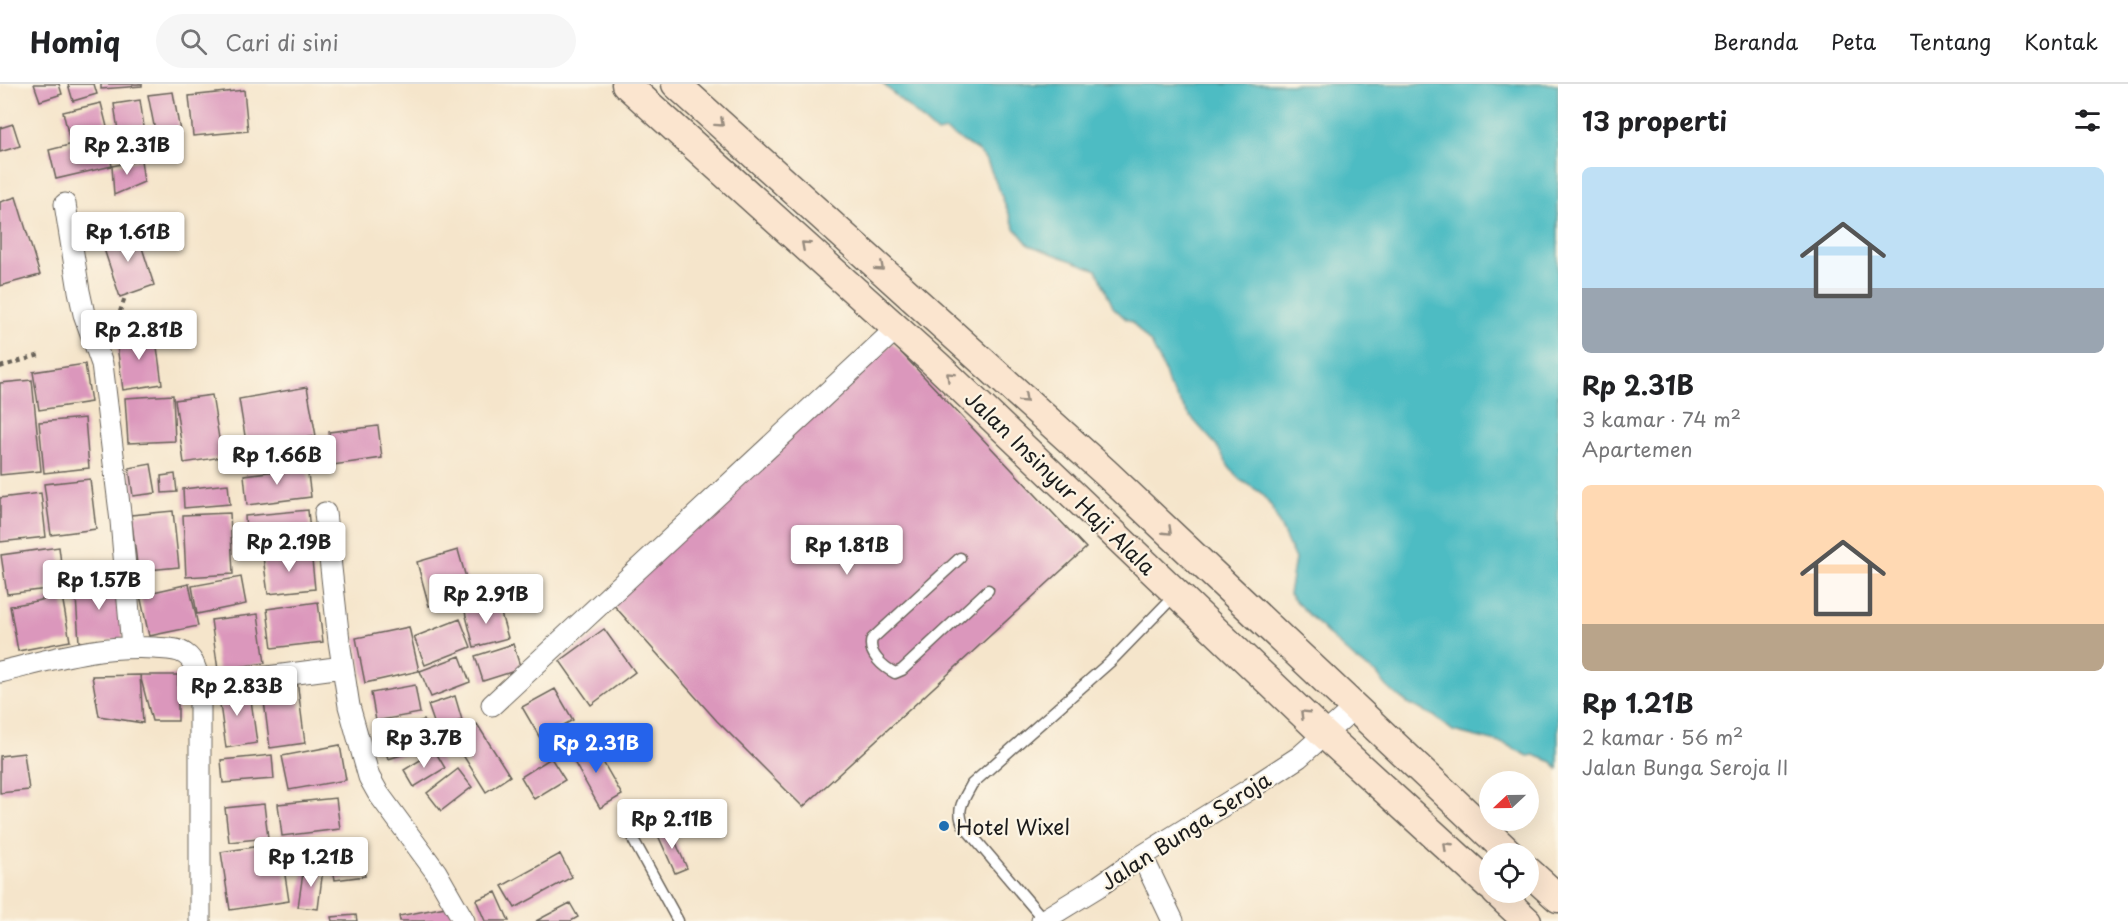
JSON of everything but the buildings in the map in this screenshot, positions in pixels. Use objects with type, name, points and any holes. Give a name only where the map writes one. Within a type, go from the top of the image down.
[{"type":"main road","name":"Jalan Insinyur Haji Alala","points":[[626,84],[897,328],[1325,735],[1479,876]]},
{"type":"main road","name":"Jalan Insinyur Haji Alala","points":[[676,84],[1105,472],[1498,843]]},
{"type":"main road","points":[[1539,881],[1558,898]]},
{"type":"main road","points":[[1508,903],[1527,921]]},
{"type":"street","points":[[65,204],[84,314],[102,364],[121,521],[132,647]]},
{"type":"street","points":[[492,705],[897,328]]},
{"type":"street","points":[[325,513],[343,667],[359,749],[369,777],[378,793],[436,872],[464,921]]},
{"type":"street","points":[[0,672],[92,650],[132,647],[174,650],[186,654],[195,668],[199,686],[200,921]]},
{"type":"street","points":[[199,686],[343,667]]},
{"type":"street","name":"Jalan Bunga Seroja","points":[[1043,920],[1299,757],[1354,708]]},
{"type":"street","points":[[1143,856],[1173,921]]},
{"type":"lane","points":[[960,558],[872,639],[871,650],[887,669],[895,673],[902,670],[988,590]]},
{"type":"lane","points":[[1043,920],[964,826],[959,814],[962,801],[972,784],[1110,662],[1178,593]]},
{"type":"lane","points":[[634,841],[678,921]]},
{"type":"path","points":[[0,367],[40,355]]},
{"type":"water","points":[[883,84],[1558,84],[1558,769],[1552,762],[1534,755],[1528,756],[1505,744],[1453,731],[1434,716],[1409,704],[1389,689],[1377,674],[1357,661],[1295,601],[1289,594],[1295,559],[1271,506],[1260,492],[1240,480],[1229,467],[1217,446],[1190,416],[1169,386],[1152,345],[1131,321],[1113,307],[1097,270],[1029,245],[1015,228],[987,161],[977,150],[946,131],[937,133]]},
{"type":"place","name":"Hotel Wixel","points":[[944,826]]}]
